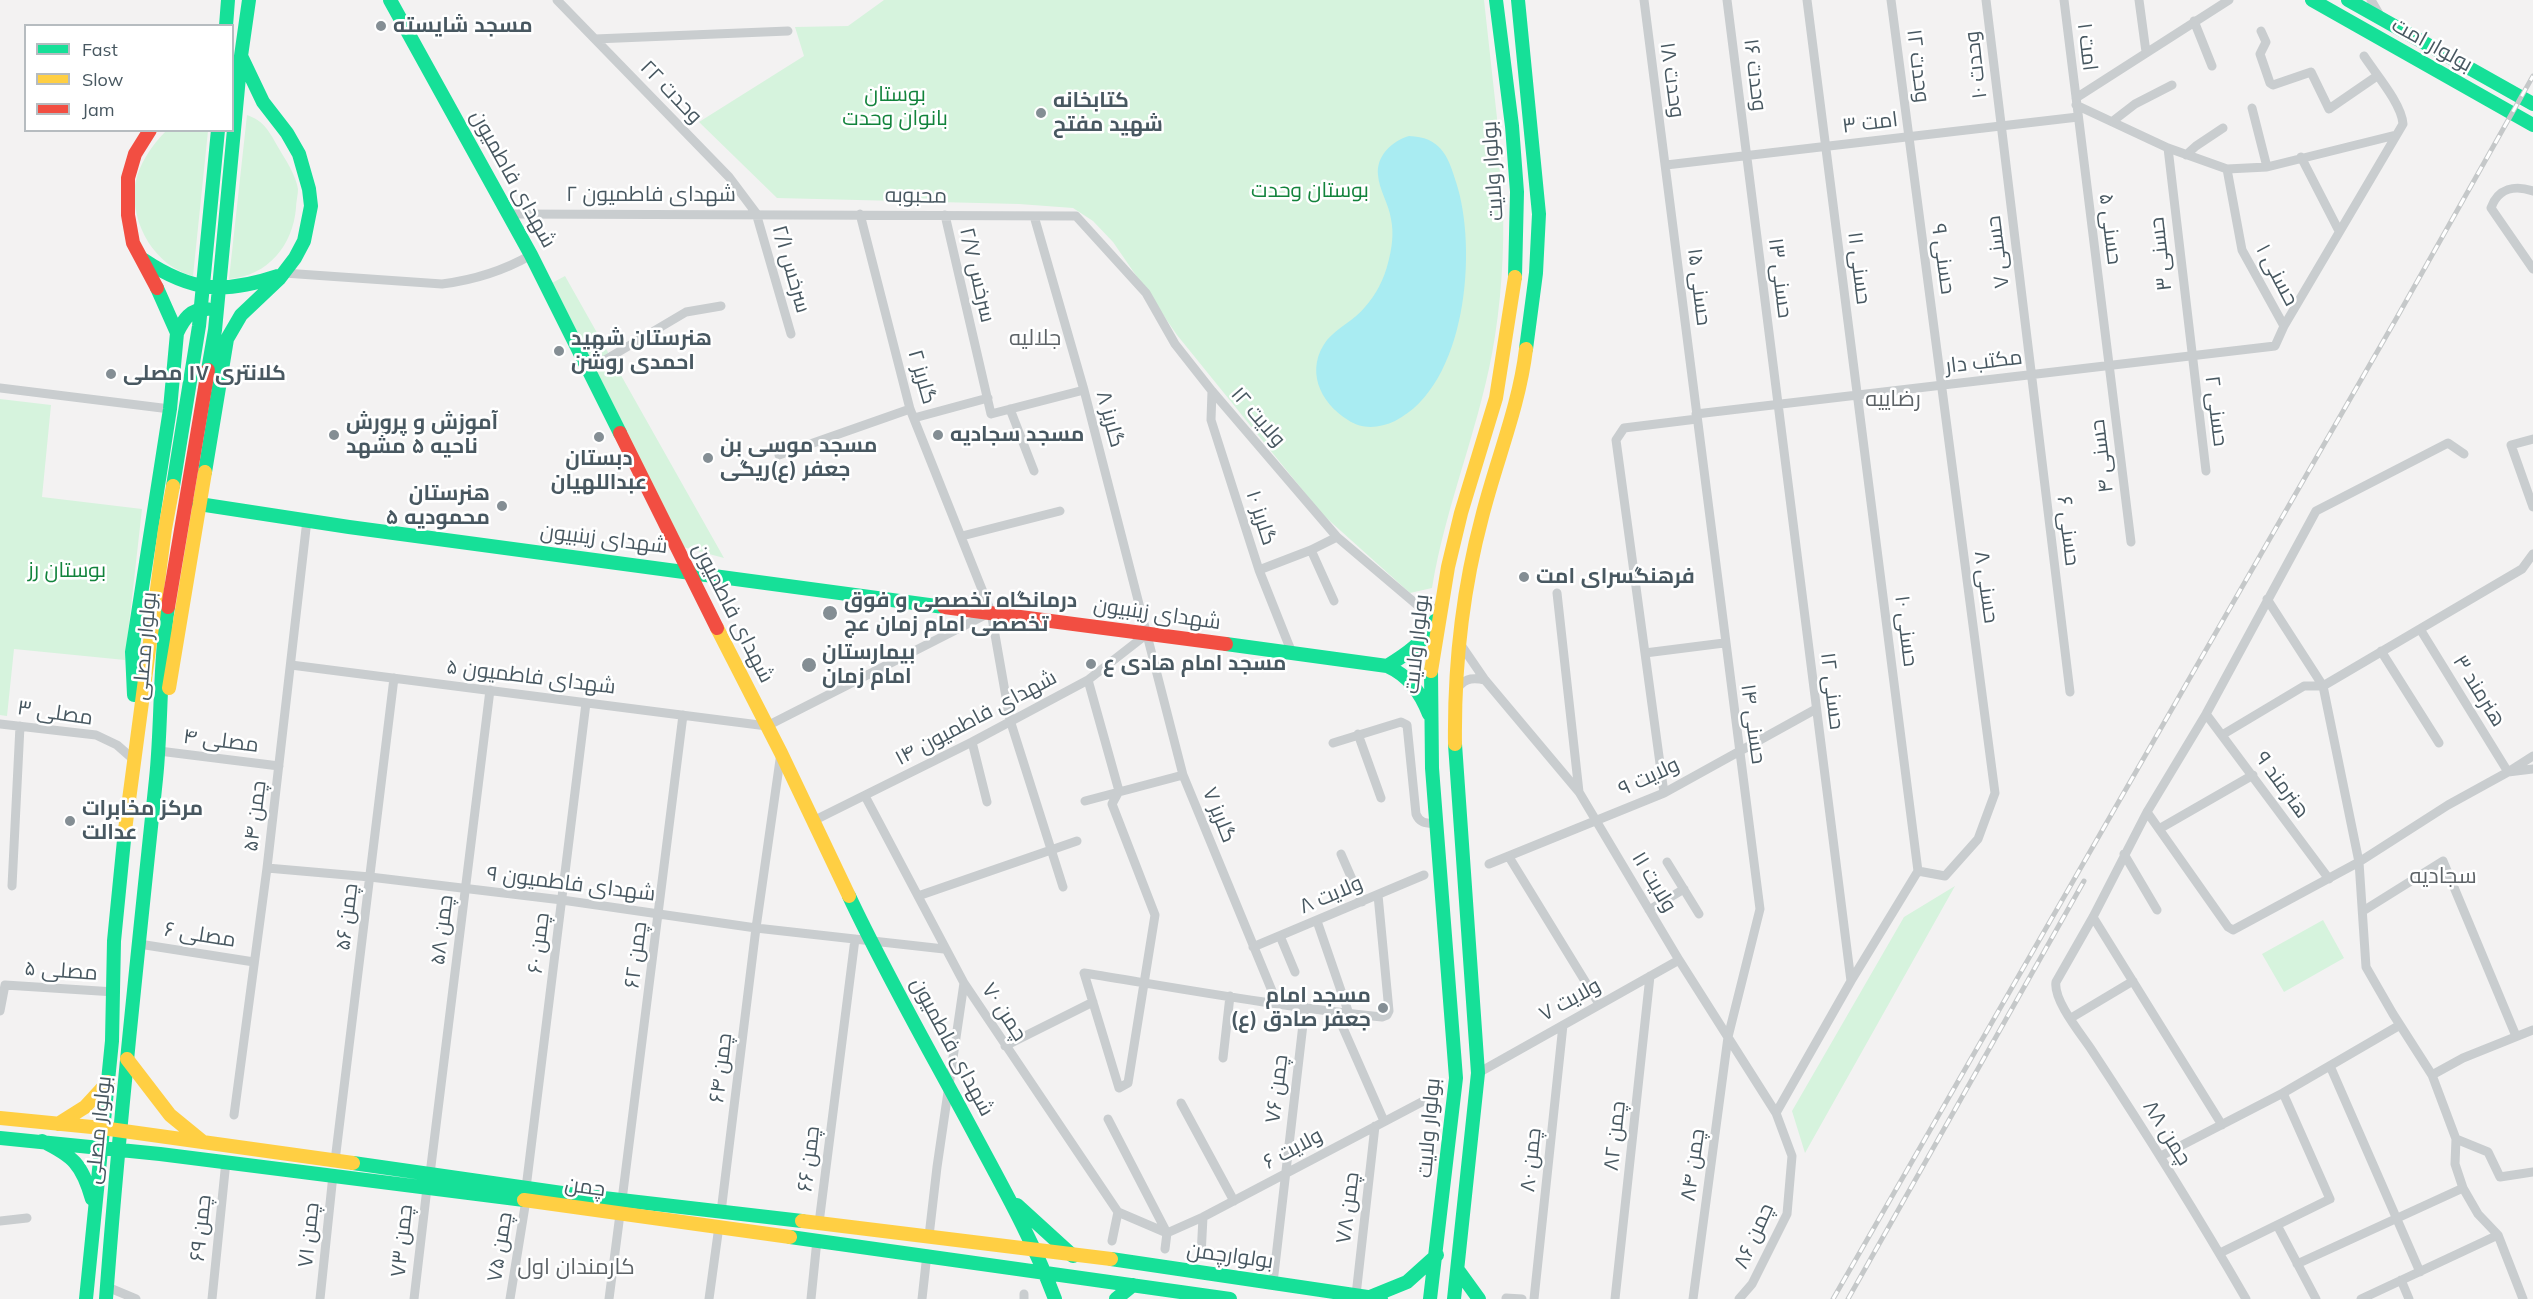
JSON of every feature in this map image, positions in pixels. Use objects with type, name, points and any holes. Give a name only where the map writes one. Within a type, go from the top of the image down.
[{"type":"main road","points":[[226,24],[228,0]]},
{"type":"main road","name":"بولوار مصلی","points":[[105,1292],[119,1131],[161,735],[163,638],[215,330],[249,0]]},
{"type":"main road","name":"شهدای فاطمیون","points":[[390,0],[510,214],[687,571],[781,753],[870,941],[1005,1190],[1045,1272]]},
{"type":"main road","name":"بولوار ولایت","points":[[1430,1299],[1437,1255],[1456,1078],[1432,768],[1431,669],[1440,608],[1461,513],[1496,398],[1515,282],[1518,225],[1512,126],[1496,0]]},
{"type":"main road","name":"بولوار ولایت","points":[[1454,1299],[1478,1073],[1455,765],[1454,694],[1458,640],[1467,578],[1482,516],[1522,381],[1536,273],[1539,214],[1518,0]]},
{"type":"main road","name":"بولوار امت","points":[[2312,0],[2533,125]]},
{"type":"main road","name":"بولوار امت","points":[[2348,0],[2533,104]]},
{"type":"main road","points":[[161,735],[227,339],[239,317],[284,273],[302,242],[309,223],[312,198],[306,170],[289,136],[268,110],[254,86],[242,56]]},
{"type":"main road","points":[[149,132],[135,154],[128,178],[128,215],[133,243],[165,304],[177,333]]},
{"type":"main road","name":"بولوار مصلی","points":[[86,1299],[108,1082],[115,992],[114,941],[122,849],[165,529],[183,435],[199,326],[218,132]]},
{"type":"main road","points":[[141,258],[163,274],[207,289],[252,286],[284,273]]},
{"type":"main road","points":[[136,732],[132,652],[170,409],[177,333],[186,315],[195,309],[206,308],[216,312],[223,320],[227,339]]},
{"type":"main road","name":"شهدای زینبیون","points":[[199,504],[1387,666]]},
{"type":"main road","points":[[1387,666],[1416,648],[1429,633],[1440,608]]},
{"type":"main road","points":[[1387,666],[1402,672],[1413,683],[1432,721]]},
{"type":"main road","points":[[114,941],[140,944]]},
{"type":"main road","points":[[127,1059],[161,1108],[186,1132],[203,1142]]},
{"type":"main road","points":[[58,1124],[85,1107],[108,1082]]},
{"type":"main road","name":"چمن","points":[[0,1118],[102,1128],[203,1142],[334,1168],[621,1207],[719,1226],[1045,1272]]},
{"type":"main road","name":"چمن","points":[[0,1138],[100,1146],[226,1161],[334,1168]]},
{"type":"main road","points":[[42,1141],[65,1152],[76,1164],[89,1185],[94,1207]]},
{"type":"main road","points":[[1005,1190],[1024,1213],[1073,1256]]},
{"type":"main road","name":"چمن","points":[[621,1207],[721,1212],[1034,1248]]},
{"type":"main road","points":[[719,1226],[721,1212]]},
{"type":"main road","points":[[817,1240],[819,1223]]},
{"type":"main road","points":[[927,1254],[929,1236]]},
{"type":"main road","name":"بولوارچمن","points":[[1034,1248],[1073,1256],[1376,1298]]},
{"type":"main road","points":[[1376,1298],[1418,1277],[1437,1255]]},
{"type":"main road","points":[[1458,1270],[1479,1299]]},
{"type":"main road","points":[[1045,1272],[1055,1299]]},
{"type":"main road","name":"بولوارچمن","points":[[1045,1272],[1191,1296],[1230,1299]]},
{"type":"main road","points":[[1116,1299],[1133,1286]]},
{"type":"street","name":"وحدت ۲۲","points":[[557,0],[729,177],[756,213]]},
{"type":"street","name":"وحدت ۱۸","points":[[1644,0],[1666,165]]},
{"type":"street","name":"وحدت ۱۶","points":[[1727,0],[1747,155]]},
{"type":"street","name":"حسنی ۱۱","points":[[1807,0],[1857,395]]},
{"type":"street","name":"وحدت ۱۲","points":[[1892,0],[1909,136]]},
{"type":"street","name":"وحدت ۱۰","points":[[1986,0],[2001,126]]},
{"type":"street","name":"امت ۱","points":[[2064,0],[2076,101]]},
{"type":"street","points":[[2139,0],[2146,52]]},
{"type":"street","points":[[2229,0],[2146,52],[2076,101],[2168,148],[2227,169],[2267,167],[2396,135]]},
{"type":"street","points":[[2372,0],[2383,21]]},
{"type":"street","points":[[2194,21],[2212,66]]},
{"type":"street","points":[[595,39],[788,31]]},
{"type":"street","points":[[2261,31],[2266,42],[2260,54],[2270,83],[2273,85],[2311,72],[2329,109],[2377,76]]},
{"type":"street","points":[[2283,326],[2403,124],[2403,118],[2388,91],[2364,56]]},
{"type":"street","points":[[2113,121],[2134,104],[2172,85]]},
{"type":"street","name":"حسنی ۵","points":[[2076,101],[2109,366]]},
{"type":"street","points":[[2252,108],[2267,167]]},
{"type":"street","name":"امت ۳","points":[[1666,165],[2078,117]]},
{"type":"street","name":"حسنی ۷","points":[[2001,126],[2031,375]]},
{"type":"street","points":[[2186,155],[2223,128]]},
{"type":"street","name":"حسنی ۹","points":[[1909,136],[1941,386]]},
{"type":"street","name":"حسنی ۳","points":[[2168,148],[2191,356]]},
{"type":"street","name":"حسنی ۱۳","points":[[1747,155],[1778,405]]},
{"type":"street","points":[[2301,158],[2339,231]]},
{"type":"street","name":"حسنی ۱۵","points":[[1666,165],[1697,417]]},
{"type":"street","name":"حسنی ۱","points":[[2227,169],[2242,250],[2283,326]]},
{"type":"street","points":[[2533,191],[2516,188],[2498,194],[2491,208],[2533,269]]},
{"type":"street","name":"شهدای فاطمیون ۲","points":[[510,214],[756,213]]},
{"type":"street","name":"محبوبه","points":[[756,213],[1076,216]]},
{"type":"street","name":"سرخس ۲/۱","points":[[756,213],[791,334]]},
{"type":"street","name":"گلریز ۲","points":[[860,214],[912,413],[991,612],[1010,720],[1063,886]]},
{"type":"street","name":"سرخس ۲/۷","points":[[945,215],[991,414],[1010,409]]},
{"type":"street","name":"گلریز ۸","points":[[1034,216],[1084,390],[1147,634]]},
{"type":"street","name":"ولایت ۱۲","points":[[1076,216],[1146,293],[1175,344],[1212,391],[1337,537],[1422,609],[1440,608]]},
{"type":"street","points":[[284,273],[442,284],[466,282],[508,268],[531,255]]},
{"type":"street","points":[[588,370],[686,312],[721,306]]},
{"type":"street","name":"مکتب دار","points":[[1664,793],[1616,440],[1624,428],[1857,395],[2275,346],[2283,326]]},
{"type":"street","name":"حسنی ۲","points":[[2191,356],[2206,471]]},
{"type":"street","name":"حسنی ۴","points":[[2109,366],[2130,542]]},
{"type":"street","name":"حسنی ۶","points":[[2031,375],[2070,692]]},
{"type":"street","name":"حسنی ۸","points":[[1918,870],[1945,876],[1978,839],[1995,793],[1941,386]]},
{"type":"street","points":[[0,388],[170,409]]},
{"type":"street","points":[[1034,471],[1010,409],[1084,390]]},
{"type":"street","name":"گلریز ۱۰","points":[[1212,391],[1211,420],[1259,570],[1292,653]]},
{"type":"street","name":"حسنی ۱۰","points":[[1857,395],[1918,870]]},
{"type":"street","points":[[779,455],[912,413],[988,398]]},
{"type":"street","name":"حسنی ۱۲","points":[[1778,405],[1851,981]]},
{"type":"street","name":"حسنی ۱۴","points":[[1697,417],[1724,643],[1760,909],[1728,1037]]},
{"type":"street","points":[[2533,439],[2511,445],[2533,507]]},
{"type":"street","points":[[2222,1125],[2093,917],[2147,812],[2206,714],[2316,511],[2448,443],[2464,454]]},
{"type":"street","points":[[962,536],[1060,511]]},
{"type":"street","name":"چمن ۵۴","points":[[234,1115],[267,868],[307,520]]},
{"type":"street","points":[[1259,570],[1311,550],[1337,537]]},
{"type":"street","points":[[1311,550],[1334,601]]},
{"type":"street","points":[[2222,735],[2304,686],[2323,686],[2522,569],[2533,554]]},
{"type":"street","points":[[1557,593],[1579,792]]},
{"type":"street","points":[[2268,599],[2323,686],[2360,862],[2366,967],[2432,1075],[2456,1139],[2455,1164],[2463,1188],[2478,1214],[2498,1235],[2523,1299]]},
{"type":"street","points":[[767,726],[991,612]]},
{"type":"street","name":"هنرمند ۳","points":[[2420,629],[2508,772]]},
{"type":"street","name":"شهدای فاطمیون ۱۴","points":[[813,821],[972,742],[1089,680],[1147,634]]},
{"type":"street","name":"گلریز ۷","points":[[1147,634],[1183,775],[1277,1003]]},
{"type":"street","name":"ولایت ۱۱","points":[[1458,640],[1467,657],[1485,681],[1579,792],[1679,960],[1776,1113]]},
{"type":"street","points":[[1645,653],[1724,643]]},
{"type":"street","points":[[2381,651],[2439,743]]},
{"type":"street","name":"شهدای فاطمیون ۵","points":[[291,665],[767,726]]},
{"type":"street","name":"چمن ۵۶","points":[[334,1168],[394,678]]},
{"type":"street","points":[[1454,694],[1461,683],[1468,678],[1485,681]]},
{"type":"street","points":[[1089,680],[1119,791],[1112,804],[1155,915],[1145,983],[1128,1083],[1119,1088],[1084,973],[1145,983],[1349,1014],[1387,1016],[1389,1011],[1378,895]]},
{"type":"street","name":"چمن ۵۸","points":[[428,1181],[490,690]]},
{"type":"street","name":"چمن ۶۰","points":[[526,1194],[586,703]]},
{"type":"street","name":"ولایت ۹","points":[[1489,864],[1664,793],[1816,709]]},
{"type":"street","name":"هنرمند ۹","points":[[2206,714],[2329,879]]},
{"type":"street","name":"چمن ۶۲","points":[[609,1299],[683,715]]},
{"type":"street","points":[[1333,743],[1401,722],[1407,726],[1416,814],[1418,820],[1423,823],[1437,824]]},
{"type":"street","name":"مصلی ۳","points":[[0,724],[96,735],[117,745],[133,759]]},
{"type":"street","points":[[12,886],[20,726]]},
{"type":"street","points":[[1358,734],[1381,798]]},
{"type":"street","points":[[972,742],[987,802]]},
{"type":"street","name":"مصلی ۴","points":[[159,751],[279,766]]},
{"type":"street","name":"چمن ۶۴","points":[[721,1212],[756,928],[781,753]]},
{"type":"street","points":[[2147,812],[2228,927],[2233,930],[2360,862],[2448,805],[2533,756]]},
{"type":"street","points":[[2508,772],[2533,769]]},
{"type":"street","points":[[1085,801],[1183,775]]},
{"type":"street","points":[[2159,829],[2253,775]]},
{"type":"street","name":"چمن ۷۰","points":[[865,796],[964,983],[1118,1212]]},
{"type":"street","points":[[918,896],[1077,841]]},
{"type":"street","points":[[1341,854],[1362,902]]},
{"type":"street","points":[[2124,854],[2157,910]]},
{"type":"street","points":[[1509,857],[1599,1004]]},
{"type":"street","points":[[2363,912],[2443,861],[2516,1036]]},
{"type":"street","points":[[1667,862],[1699,914]]},
{"type":"street","name":"شهدای فاطمیون ۹","points":[[267,868],[562,900],[756,928],[944,949]]},
{"type":"street","points":[[1776,1113],[1851,981],[1918,870]]},
{"type":"street","name":"ولایت ۸","points":[[1253,947],[1424,875]]},
{"type":"street","points":[[1649,910],[1684,889]]},
{"type":"street","name":"چمن ۸۸","points":[[2093,917],[2056,982],[2055,989],[2071,1018],[2161,1156],[2246,1299]]},
{"type":"street","points":[[1317,921],[1349,1014]]},
{"type":"street","points":[[1280,936],[1295,972]]},
{"type":"street","name":"چمن ۶۶","points":[[819,1223],[855,939]]},
{"type":"street","name":"مصلی ۶","points":[[140,944],[254,962]]},
{"type":"street","name":"ولایت ۷","points":[[1478,1073],[1679,960]]},
{"type":"street","name":"چمن ۸۲","points":[[1615,1299],[1650,976]]},
{"type":"street","points":[[2071,1018],[2133,981]]},
{"type":"street","points":[[929,1236],[936,1167],[964,983]]},
{"type":"street","name":"مصلی ۵","points":[[0,1011],[4,985],[115,992]]},
{"type":"street","points":[[1223,1058],[1230,996]]},
{"type":"street","points":[[1005,1046],[1093,1002]]},
{"type":"street","name":"چمن ۷۶","points":[[1273,1283],[1305,1007]]},
{"type":"street","points":[[1336,1012],[1380,1124]]},
{"type":"street","name":"چمن ۸۰","points":[[1534,1299],[1563,1025]]},
{"type":"street","points":[[2161,1156],[2283,1093],[2400,1025]]},
{"type":"street","points":[[2432,1075],[2463,1058],[2533,1030]]},
{"type":"street","name":"چمن ۸۴","points":[[1693,1299],[1728,1037]]},
{"type":"street","points":[[2330,1066],[2420,1272]]},
{"type":"street","points":[[2220,1253],[2330,1199],[2283,1093]]},
{"type":"street","name":"ولایت ۶","points":[[1167,1233],[1203,1217],[1435,1095]]},
{"type":"street","points":[[1181,1102],[1234,1201]]},
{"type":"street","name":"چمن ۸۶","points":[[1739,1299],[1752,1284],[1787,1214],[1792,1156],[1776,1113]]},
{"type":"street","points":[[1108,1119],[1167,1233],[1165,1249]]},
{"type":"street","name":"چمن ۷۸","points":[[1356,1295],[1380,1124]]},
{"type":"street","points":[[2456,1139],[2488,1152],[2500,1177],[2533,1172]]},
{"type":"street","name":"چمن ۶۹","points":[[212,1299],[226,1161]]},
{"type":"street","name":"چمن ۷۱","points":[[320,1299],[334,1168]]},
{"type":"street","name":"چمن ۷۳","points":[[414,1299],[428,1181]]},
{"type":"street","points":[[2297,1264],[2463,1188]]},
{"type":"street","name":"چمن ۷۵","points":[[510,1299],[526,1194]]},
{"type":"street","points":[[1112,1241],[1118,1212],[1167,1233]]},
{"type":"street","points":[[1201,1256],[1203,1217]]},
{"type":"street","points":[[0,1221],[27,1218]]},
{"type":"street","points":[[2277,1225],[2316,1299]]},
{"type":"street","points":[[709,1299],[719,1226]]},
{"type":"street","points":[[2361,1299],[2498,1235]]},
{"type":"street","points":[[811,1299],[817,1240]]},
{"type":"street","points":[[922,1299],[927,1254]]},
{"type":"street","points":[[2402,1280],[2409,1299]]},
{"type":"street","points":[[105,1292],[136,1299]]},
{"type":"street","points":[[1506,1298],[1522,1299]]},
{"type":"green space","name":"بوستان وحدت","points":[[884,0],[1484,0],[1497,118],[1495,149],[1502,181],[1502,278],[1495,336],[1482,400],[1446,524],[1432,588],[1410,593],[1322,514],[1177,335],[1113,242],[1093,221],[1073,208],[1019,204],[777,198],[699,122],[804,56],[795,27],[848,26]]},
{"type":"green space","points":[[247,115],[262,124],[272,136],[293,173],[298,194],[290,234],[276,256],[255,272],[229,279]]},
{"type":"green space","points":[[165,132],[208,132],[193,276],[180,271],[157,254],[141,229],[137,215],[135,186],[137,178],[142,163]]},
{"type":"green space","points":[[565,276],[724,558],[683,547],[552,283]]},
{"type":"green space","name":"بوستان رز","points":[[0,399],[51,405],[42,497],[142,509],[125,660],[14,649],[7,716],[0,715]]},
{"type":"green space","points":[[1955,886],[1805,1153],[1792,1111],[1904,917]]},
{"type":"green space","points":[[2323,920],[2344,958],[2284,992],[2262,954]]},
{"type":"water","points":[[1409,136],[1428,140],[1441,149],[1450,164],[1456,182],[1463,210],[1466,243],[1461,313],[1452,347],[1438,378],[1419,403],[1395,421],[1365,427],[1348,420],[1329,404],[1318,384],[1317,362],[1320,351],[1327,340],[1361,312],[1376,292],[1384,275],[1391,252],[1392,230],[1390,213],[1379,181],[1378,168],[1386,150]]},
{"type":"railway","points":[[1833,1299],[2396,319],[2533,76]]},
{"type":"railway","points":[[1848,1299],[2084,881]]},
{"type":"traffic: fast","points":[[226,24],[228,0]]},
{"type":"traffic: fast","points":[[234,130],[249,0]]},
{"type":"traffic: fast","points":[[390,0],[531,255],[620,433]]},
{"type":"traffic: fast","points":[[1496,0],[1512,126],[1517,192],[1515,277]]},
{"type":"traffic: fast","points":[[1518,0],[1539,214],[1536,273],[1526,349]]},
{"type":"traffic: fast","points":[[2312,0],[2533,125]]},
{"type":"traffic: fast","points":[[2348,0],[2533,104]]},
{"type":"traffic: fast","points":[[205,472],[227,339],[241,315],[279,279],[295,258],[304,241],[311,206],[309,189],[299,154],[287,133],[263,102],[242,58]]},
{"type":"traffic: fast","points":[[173,486],[199,326],[218,132]]},
{"type":"traffic: fast","points":[[208,370],[215,330],[234,132]]},
{"type":"traffic: fast","points":[[144,260],[178,279],[209,287],[241,286],[278,276]]},
{"type":"traffic: fast","points":[[134,695],[132,652],[170,409],[177,333],[157,288]]},
{"type":"traffic: fast","points":[[177,333],[188,316],[201,309],[207,309]]},
{"type":"traffic: fast","points":[[199,504],[349,527],[944,607]]},
{"type":"traffic: fast","points":[[106,1299],[156,779],[163,650],[168,607]]},
{"type":"traffic: fast","points":[[1387,666],[1414,647],[1435,621]]},
{"type":"traffic: fast","points":[[1226,644],[1387,666],[1408,680],[1422,699],[1429,714]]},
{"type":"traffic: fast","points":[[1430,1299],[1456,1078],[1432,768],[1431,671]]},
{"type":"traffic: fast","points":[[1454,1299],[1478,1073],[1455,744]]},
{"type":"traffic: fast","points":[[86,1299],[112,1041],[114,941],[125,830]]},
{"type":"traffic: fast","points":[[849,896],[895,988],[1019,1218],[1055,1299]]},
{"type":"traffic: fast","points":[[0,1138],[160,1154],[524,1200]]},
{"type":"traffic: fast","points":[[42,1141],[75,1162],[84,1177],[92,1199]]},
{"type":"traffic: fast","points":[[353,1163],[569,1194],[802,1221]]},
{"type":"traffic: fast","points":[[1017,1205],[1073,1256]]},
{"type":"traffic: fast","points":[[790,1237],[1230,1299]]},
{"type":"traffic: fast","points":[[1370,1297],[1407,1282],[1437,1255]]},
{"type":"traffic: fast","points":[[1111,1259],[1381,1299]]},
{"type":"traffic: fast","points":[[1458,1270],[1479,1299]]},
{"type":"traffic: fast","points":[[1116,1299],[1133,1285]]},
{"type":"traffic: slow","points":[[1431,671],[1448,567],[1461,513],[1496,398],[1515,277]]},
{"type":"traffic: slow","points":[[1455,744],[1458,658],[1469,573],[1518,392],[1526,349]]},
{"type":"traffic: slow","points":[[169,688],[205,472]]},
{"type":"traffic: slow","points":[[125,830],[165,529],[173,486]]},
{"type":"traffic: slow","points":[[717,628],[781,753],[849,896]]},
{"type":"traffic: slow","points":[[127,1059],[170,1115],[203,1142]]},
{"type":"traffic: slow","points":[[58,1124],[85,1107],[108,1082]]},
{"type":"traffic: slow","points":[[0,1118],[102,1128],[353,1163]]},
{"type":"traffic: slow","points":[[524,1200],[790,1237]]},
{"type":"traffic: slow","points":[[802,1221],[1111,1259]]},
{"type":"traffic: jam","points":[[149,132],[135,154],[128,178],[128,215],[133,243],[157,288]]},
{"type":"traffic: jam","points":[[168,607],[208,370]]},
{"type":"traffic: jam","points":[[620,433],[717,628]]},
{"type":"traffic: jam","points":[[944,607],[1226,644]]},
{"type":"place","name":"مسجد شایسته","points":[[381,26]]},
{"type":"place","name":"کتابخانه شهید مفتح","points":[[1041,113]]},
{"type":"place","name":"هنرستان شهید احمدی روشن","points":[[559,351]]},
{"type":"place","name":"کلانتری ۱۷ مصلی","points":[[111,374]]},
{"type":"place","name":"آموزش و پرورش ناحیه ۵ مشهد","points":[[334,435]]},
{"type":"place","name":"مسجد سجادیه","points":[[938,435]]},
{"type":"place","name":"دبستان عبداللهیان","points":[[599,437]]},
{"type":"place","name":"مسجد موسی بن جعفر (ع)ریگی","points":[[708,458]]},
{"type":"place","name":"هنرستان محمودیه ۵","points":[[502,506]]},
{"type":"place","name":"فرهنگسرای امت","points":[[1524,577]]},
{"type":"place","name":"درمانگاه تخصصی و فوق تخصصی امام زمان عج","points":[[830,613]]},
{"type":"place","name":"مسجد امام هادی ع","points":[[1091,664]]},
{"type":"place","name":"بیمارستان امام زمان","points":[[809,665]]},
{"type":"place","name":"مرکز مخابرات عدالت","points":[[70,821]]},
{"type":"place","name":"مسجد امام جعفر صادق (ع)","points":[[1383,1008]]},
{"type":"district","name":"جلالیه","points":[[1035,338]]},
{"type":"district","name":"رضاییه","points":[[1893,399]]},
{"type":"district","name":"سجادیه","points":[[2443,876]]},
{"type":"district","name":"کارمندان اول","points":[[576,1267]]},
{"type":"park label","name":"بوستان بانوان وحدت","points":[[895,107]]}]
